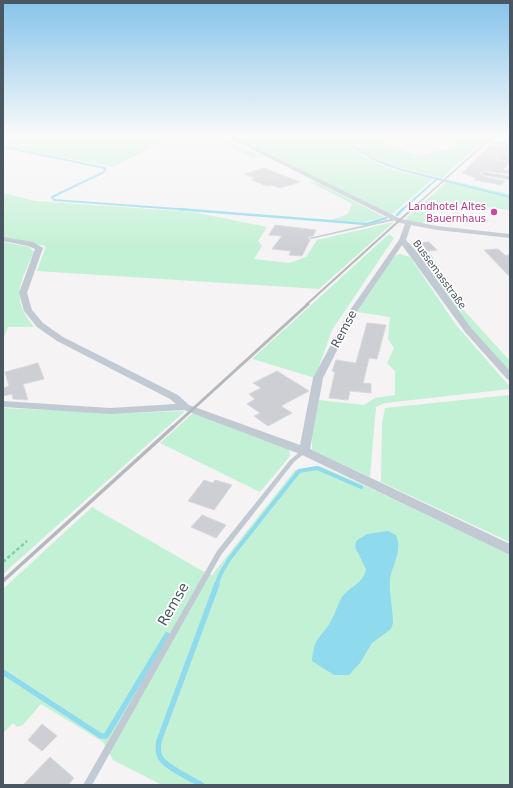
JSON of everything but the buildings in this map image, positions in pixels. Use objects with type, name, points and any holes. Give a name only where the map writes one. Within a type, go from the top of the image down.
[{"type":"street","points":[[301,173],[408,224],[510,236]]},
{"type":"street","points":[[484,174],[510,178]]},
{"type":"street","name":"Bussemasstraße","points":[[408,224],[402,240],[414,254],[468,330],[510,377]]},
{"type":"street","points":[[3,239],[30,244],[39,248],[22,293],[28,311],[40,325],[60,339],[174,397],[185,406],[304,451],[510,550]]},
{"type":"street","name":"Remse","points":[[304,451],[318,378],[352,313],[402,240]]},
{"type":"street","points":[[3,404],[110,411],[185,406]]},
{"type":"lane","points":[[312,238],[395,219]]},
{"type":"lane","name":"Remse","points":[[87,785],[219,553],[292,461],[304,451]]},
{"type":"path","points":[[3,562],[27,541]]},
{"type":"green space","points":[[305,173],[404,173],[433,179],[391,215]]},
{"type":"green space","points":[[421,173],[448,173],[442,178]]},
{"type":"green space","points":[[449,180],[510,194],[510,210],[440,202],[422,224],[404,220]]},
{"type":"green space","points":[[315,181],[384,217],[364,222],[331,220],[348,214],[352,204],[310,182]]},
{"type":"green space","points":[[3,193],[35,201],[193,212],[267,227],[258,241],[262,246],[254,259],[289,263],[306,257],[317,240],[394,222],[319,289],[37,271],[46,246],[3,238]]},
{"type":"green space","points":[[389,234],[394,238],[332,330],[315,378],[252,359]]},
{"type":"green space","points":[[3,242],[29,247],[34,252],[22,282],[20,299],[27,317],[34,327],[8,327],[3,340]]},
{"type":"green space","points":[[400,254],[410,257],[456,325],[510,387],[510,389],[385,403],[376,407],[370,477],[312,450],[312,437],[319,400],[364,405],[375,398],[395,395],[395,371],[387,363],[394,348],[388,339],[390,317],[357,312],[394,256]]},
{"type":"green space","points":[[431,254],[459,305],[510,361],[510,373],[463,319],[417,255]]},
{"type":"green space","points":[[510,395],[510,542],[381,482],[382,423],[385,408]]},
{"type":"green space","points":[[3,408],[125,413],[185,411],[3,574]]},
{"type":"green space","points":[[193,413],[289,449],[290,456],[260,492],[160,443]]},
{"type":"green space","points":[[320,466],[370,488],[510,555],[510,785],[162,785],[113,760],[103,742],[41,704],[23,725],[17,727],[13,723],[3,733],[3,589],[92,507],[212,575],[295,470]]},
{"type":"water","points":[[388,531],[396,535],[398,541],[398,552],[390,580],[393,623],[391,629],[372,643],[360,663],[349,675],[334,675],[312,661],[317,640],[330,624],[342,597],[365,574],[366,569],[355,547],[356,541],[367,534]]},
{"type":"waterway","points":[[102,173],[52,197],[54,200],[186,210]]},
{"type":"waterway","points":[[413,173],[510,197]]},
{"type":"waterway","points":[[402,210],[437,179]]},
{"type":"waterway","points":[[178,209],[186,210]]},
{"type":"waterway","points":[[186,210],[191,210]]},
{"type":"waterway","points":[[186,210],[367,224],[386,218]]},
{"type":"waterway","points":[[397,215],[402,210]]},
{"type":"waterway","points":[[216,585],[230,558],[299,471],[317,468],[361,487]]},
{"type":"waterway","points":[[202,785],[167,765],[159,755],[158,745],[217,584]]},
{"type":"waterway","points":[[3,672],[101,736],[106,736],[167,635]]},
{"type":"railway","points":[[411,210],[452,173]]},
{"type":"railway","points":[[306,305],[412,209]]},
{"type":"railway","points":[[172,428],[308,304]]},
{"type":"railway","points":[[3,581],[173,427]]},
{"type":"place","name":"Landhotel Altes Bauernhaus","points":[[494,212]]}]
